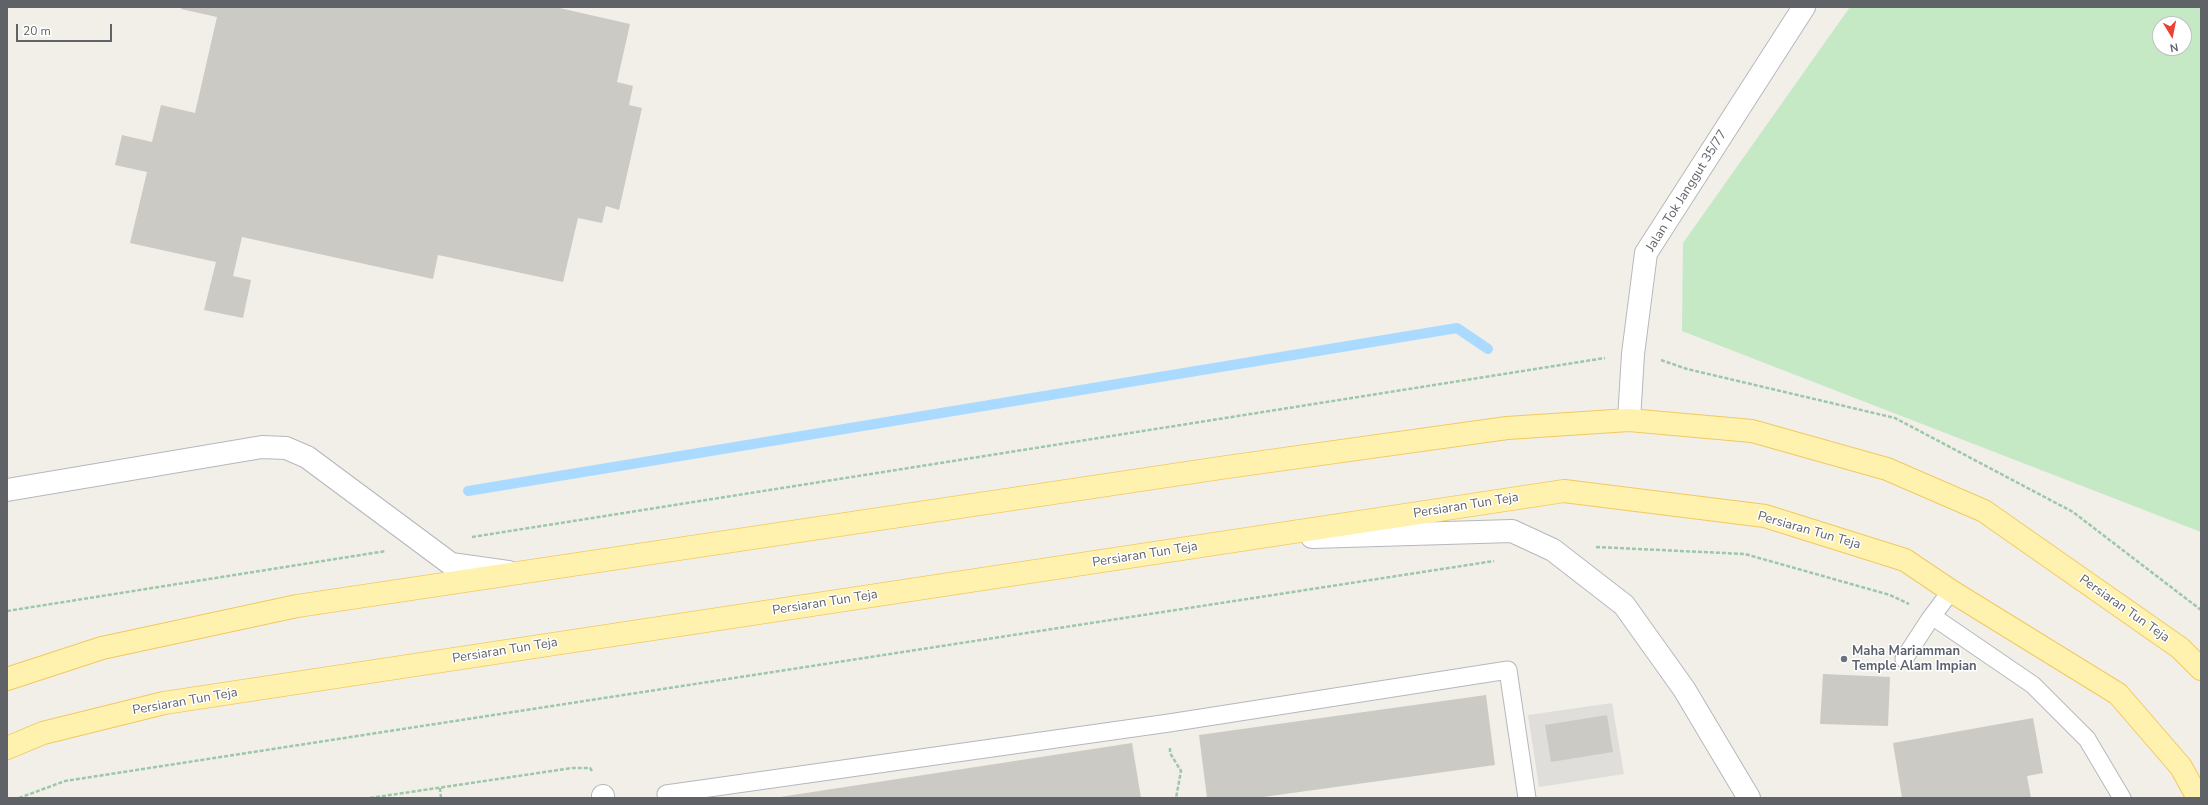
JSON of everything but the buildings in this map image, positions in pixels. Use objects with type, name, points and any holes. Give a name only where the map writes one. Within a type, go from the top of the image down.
[{"type":"main road","name":"Persiaran Tun Teja","points":[[7,679],[102,648],[297,606],[1507,428],[1629,420],[1752,431],[1886,469],[1984,511],[2180,648],[2201,669]]},
{"type":"main road","name":"Persiaran Tun Teja","points":[[7,748],[43,733],[164,703],[1564,491],[1765,516],[1905,560],[1951,591],[2118,694],[2181,767],[2198,798]]},
{"type":"street","name":"Jalan Tok Janggut 35/77","points":[[1629,420],[1633,354],[1646,253],[1804,7]]},
{"type":"street","points":[[7,490],[262,447],[286,448],[307,457],[451,564],[516,573]]},
{"type":"street","points":[[1257,538],[1512,531],[1553,550],[1624,605],[1684,689],[1749,798]]},
{"type":"lane","points":[[1904,659],[1932,616],[1951,591]]},
{"type":"lane","points":[[1932,616],[2033,685],[2087,739],[2122,798]]},
{"type":"lane","points":[[667,798],[666,794],[1169,723],[1508,670],[1527,798]]},
{"type":"path","points":[[7,611],[1602,358]]},
{"type":"path","points":[[1588,546],[1745,554],[1890,595],[1932,616]]},
{"type":"path","points":[[19,798],[65,780],[1490,562]]},
{"type":"path","points":[[1169,723],[1170,753],[1181,771],[1176,798]]},
{"type":"path","points":[[370,798],[572,768],[590,768],[600,780],[603,797]]},
{"type":"path","points":[[440,788],[441,798]]},
{"type":"shaded area","points":[[1612,703],[1624,774],[1539,787],[1528,715]]},
{"type":"green space","points":[[1850,7],[2201,7],[2201,532],[1682,331],[1683,243]]},
{"type":"waterway","points":[[468,491],[1457,328],[1488,349]]},
{"type":"place","name":"Maha Mariamman Temple Alam Impian","points":[[1844,659]]}]
